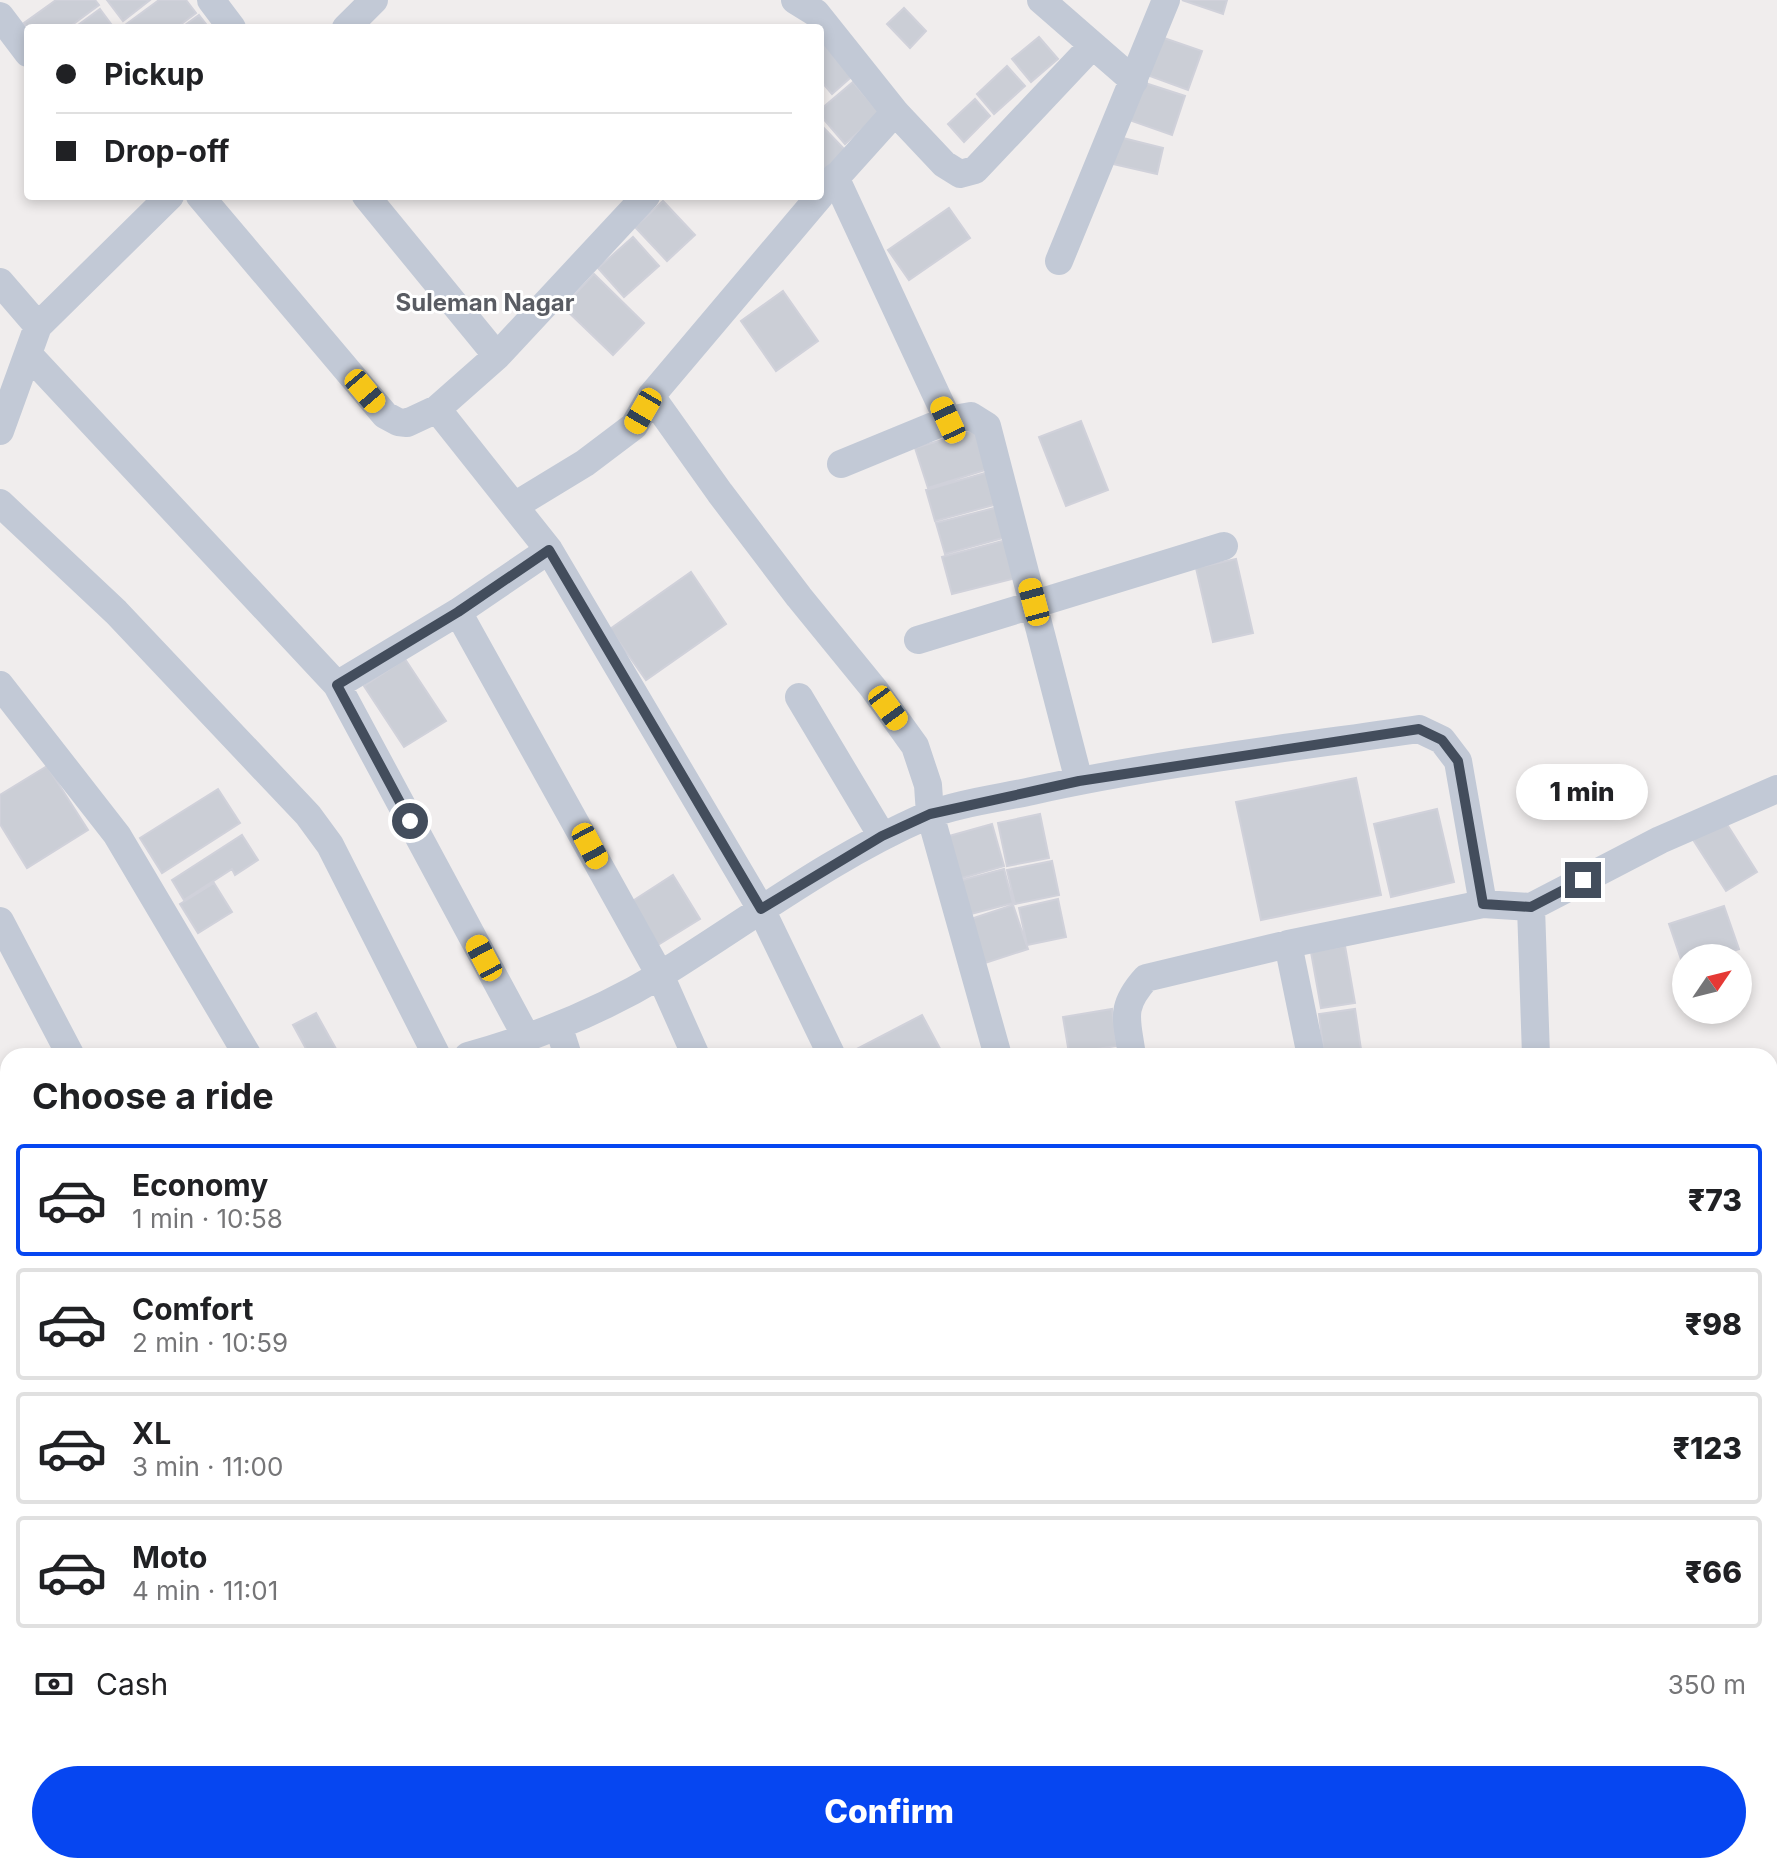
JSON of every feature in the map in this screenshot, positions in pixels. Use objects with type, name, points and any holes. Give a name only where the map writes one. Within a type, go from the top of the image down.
[{"type":"street","points":[[211,0],[229,24]]},
{"type":"street","points":[[350,24],[374,0]]},
{"type":"street","points":[[1041,0],[1134,81]]},
{"type":"street","points":[[1059,261],[1166,0]]},
{"type":"street","points":[[0,16],[24,48]]},
{"type":"street","points":[[824,27],[895,112],[944,164],[960,174],[975,170],[1092,46]]},
{"type":"street","points":[[895,112],[825,190],[948,420]]},
{"type":"street","points":[[203,200],[385,415],[407,423],[437,409],[497,356],[642,200]]},
{"type":"street","points":[[369,200],[497,356]]},
{"type":"street","points":[[516,505],[585,463],[634,426],[651,396],[817,200]]},
{"type":"street","points":[[0,431],[38,326],[142,206]]},
{"type":"street","points":[[0,282],[38,326]]},
{"type":"street","points":[[28,354],[337,685],[528,1040]]},
{"type":"street","points":[[651,396],[720,493],[915,746],[928,785],[930,814],[996,1048]]},
{"type":"street","points":[[437,409],[549,550],[761,909],[828,1048]]},
{"type":"street","points":[[841,464],[948,420],[971,416],[987,426],[1079,781]]},
{"type":"street","points":[[0,503],[116,612],[308,815],[330,845],[433,1048]]},
{"type":"street","points":[[918,640],[1224,546]]},
{"type":"street","points":[[337,685],[458,612],[549,550]]},
{"type":"street","points":[[458,612],[660,975],[692,1048]]},
{"type":"street","points":[[0,685],[117,835],[243,1048]]},
{"type":"street","points":[[799,697],[882,836]]},
{"type":"street","points":[[498,1048],[559,1028],[660,975],[882,836],[930,814],[1079,781],[1419,729],[1442,740],[1458,761],[1483,904]]},
{"type":"street","points":[[1131,1048],[1126,1008],[1132,993],[1146,978],[1288,944],[1483,904],[1531,907],[1660,840],[1777,789]]},
{"type":"street","points":[[1531,907],[1536,1048]]},
{"type":"street","points":[[0,921],[67,1048]]},
{"type":"street","points":[[1288,944],[1309,1048]]},
{"type":"street","points":[[559,1028],[565,1048]]},
{"type":"building","points":[[56,0],[95,0],[99,5],[73,24],[24,23]]},
{"type":"building","points":[[107,0],[150,0],[123,21]]},
{"type":"building","points":[[159,0],[186,0],[196,13],[181,24],[126,24]]},
{"type":"building","points":[[1182,0],[1227,0],[1223,14]]},
{"type":"building","points":[[904,8],[926,31],[910,48],[887,24]]},
{"type":"building","points":[[100,9],[111,24],[79,24]]},
{"type":"building","points":[[199,15],[206,24],[187,24]]},
{"type":"building","points":[[1039,37],[1058,59],[1031,82],[1012,59]]},
{"type":"building","points":[[1161,37],[1202,51],[1188,90],[1147,75]]},
{"type":"building","points":[[824,42],[858,71],[832,94],[824,85]]},
{"type":"building","points":[[1007,66],[1025,86],[994,114],[977,94]]},
{"type":"building","points":[[853,82],[880,113],[845,144],[824,120],[824,107]]},
{"type":"building","points":[[1142,82],[1185,96],[1172,135],[1129,120]]},
{"type":"building","points":[[975,99],[990,116],[964,142],[948,124]]},
{"type":"building","points":[[824,128],[848,153],[824,176]]},
{"type":"building","points":[[1119,137],[1163,148],[1157,174],[1113,164]]},
{"type":"building","points":[[663,201],[695,235],[667,261],[635,227]]},
{"type":"building","points":[[949,208],[970,238],[909,280],[888,250]]},
{"type":"building","points":[[633,237],[659,266],[624,297],[598,268]]},
{"type":"building","points":[[594,274],[644,323],[613,355],[563,307]]},
{"type":"building","points":[[783,291],[818,341],[776,371],[741,321]]},
{"type":"building","points":[[1081,421],[1108,490],[1066,506],[1039,437]]},
{"type":"building","points":[[976,430],[988,469],[928,488],[915,448]]},
{"type":"building","points":[[992,471],[1001,503],[935,521],[926,490]]},
{"type":"building","points":[[1002,506],[1010,536],[945,554],[936,523]]},
{"type":"building","points":[[1010,539],[1020,577],[952,594],[942,557]]},
{"type":"building","points":[[1236,559],[1253,633],[1213,642],[1196,568]]},
{"type":"building","points":[[691,572],[726,624],[646,680],[610,629]]},
{"type":"building","points":[[405,659],[446,721],[404,747],[364,686]]},
{"type":"building","points":[[47,766],[88,830],[27,868],[0,824],[0,795]]},
{"type":"building","points":[[1356,778],[1381,895],[1261,920],[1236,802]]},
{"type":"building","points":[[218,789],[240,823],[162,873],[140,838]]},
{"type":"building","points":[[1437,809],[1454,882],[1391,897],[1374,824]]},
{"type":"building","points":[[1040,814],[1049,858],[1007,866],[998,823]]},
{"type":"building","points":[[1723,818],[1757,872],[1726,891],[1692,838]]},
{"type":"building","points":[[992,824],[1004,866],[955,880],[942,838]]},
{"type":"building","points":[[242,835],[258,860],[235,875],[232,869],[184,900],[172,880]]},
{"type":"building","points":[[1052,861],[1059,895],[1015,904],[1007,870]]},
{"type":"building","points":[[1004,869],[1013,903],[967,915],[959,881]]},
{"type":"building","points":[[673,875],[700,919],[658,945],[631,902]]},
{"type":"building","points":[[214,883],[232,912],[198,933],[180,904]]},
{"type":"building","points":[[1058,899],[1066,937],[1027,945],[1019,908]]},
{"type":"building","points":[[1013,905],[1028,949],[985,963],[971,919]]},
{"type":"building","points":[[1724,906],[1737,944],[1676,944],[1669,924]]},
{"type":"building","points":[[1345,946],[1355,1003],[1321,1008],[1311,952]]},
{"type":"building","points":[[1112,1009],[1117,1046],[1068,1048],[1063,1017]]},
{"type":"building","points":[[1355,1009],[1361,1048],[1323,1048],[1319,1014]]},
{"type":"building","points":[[316,1013],[336,1048],[306,1048],[293,1025]]},
{"type":"building","points":[[922,1015],[940,1048],[859,1048]]},
{"type":"district","name":"Suleman Nagar","points":[[485,302]]},
{"type":"route","points":[[410,821],[337,685],[458,612],[549,550],[761,909],[882,836],[930,814],[1079,781],[1419,729],[1442,740],[1458,761],[1483,904],[1531,907],[1583,880]]}]
